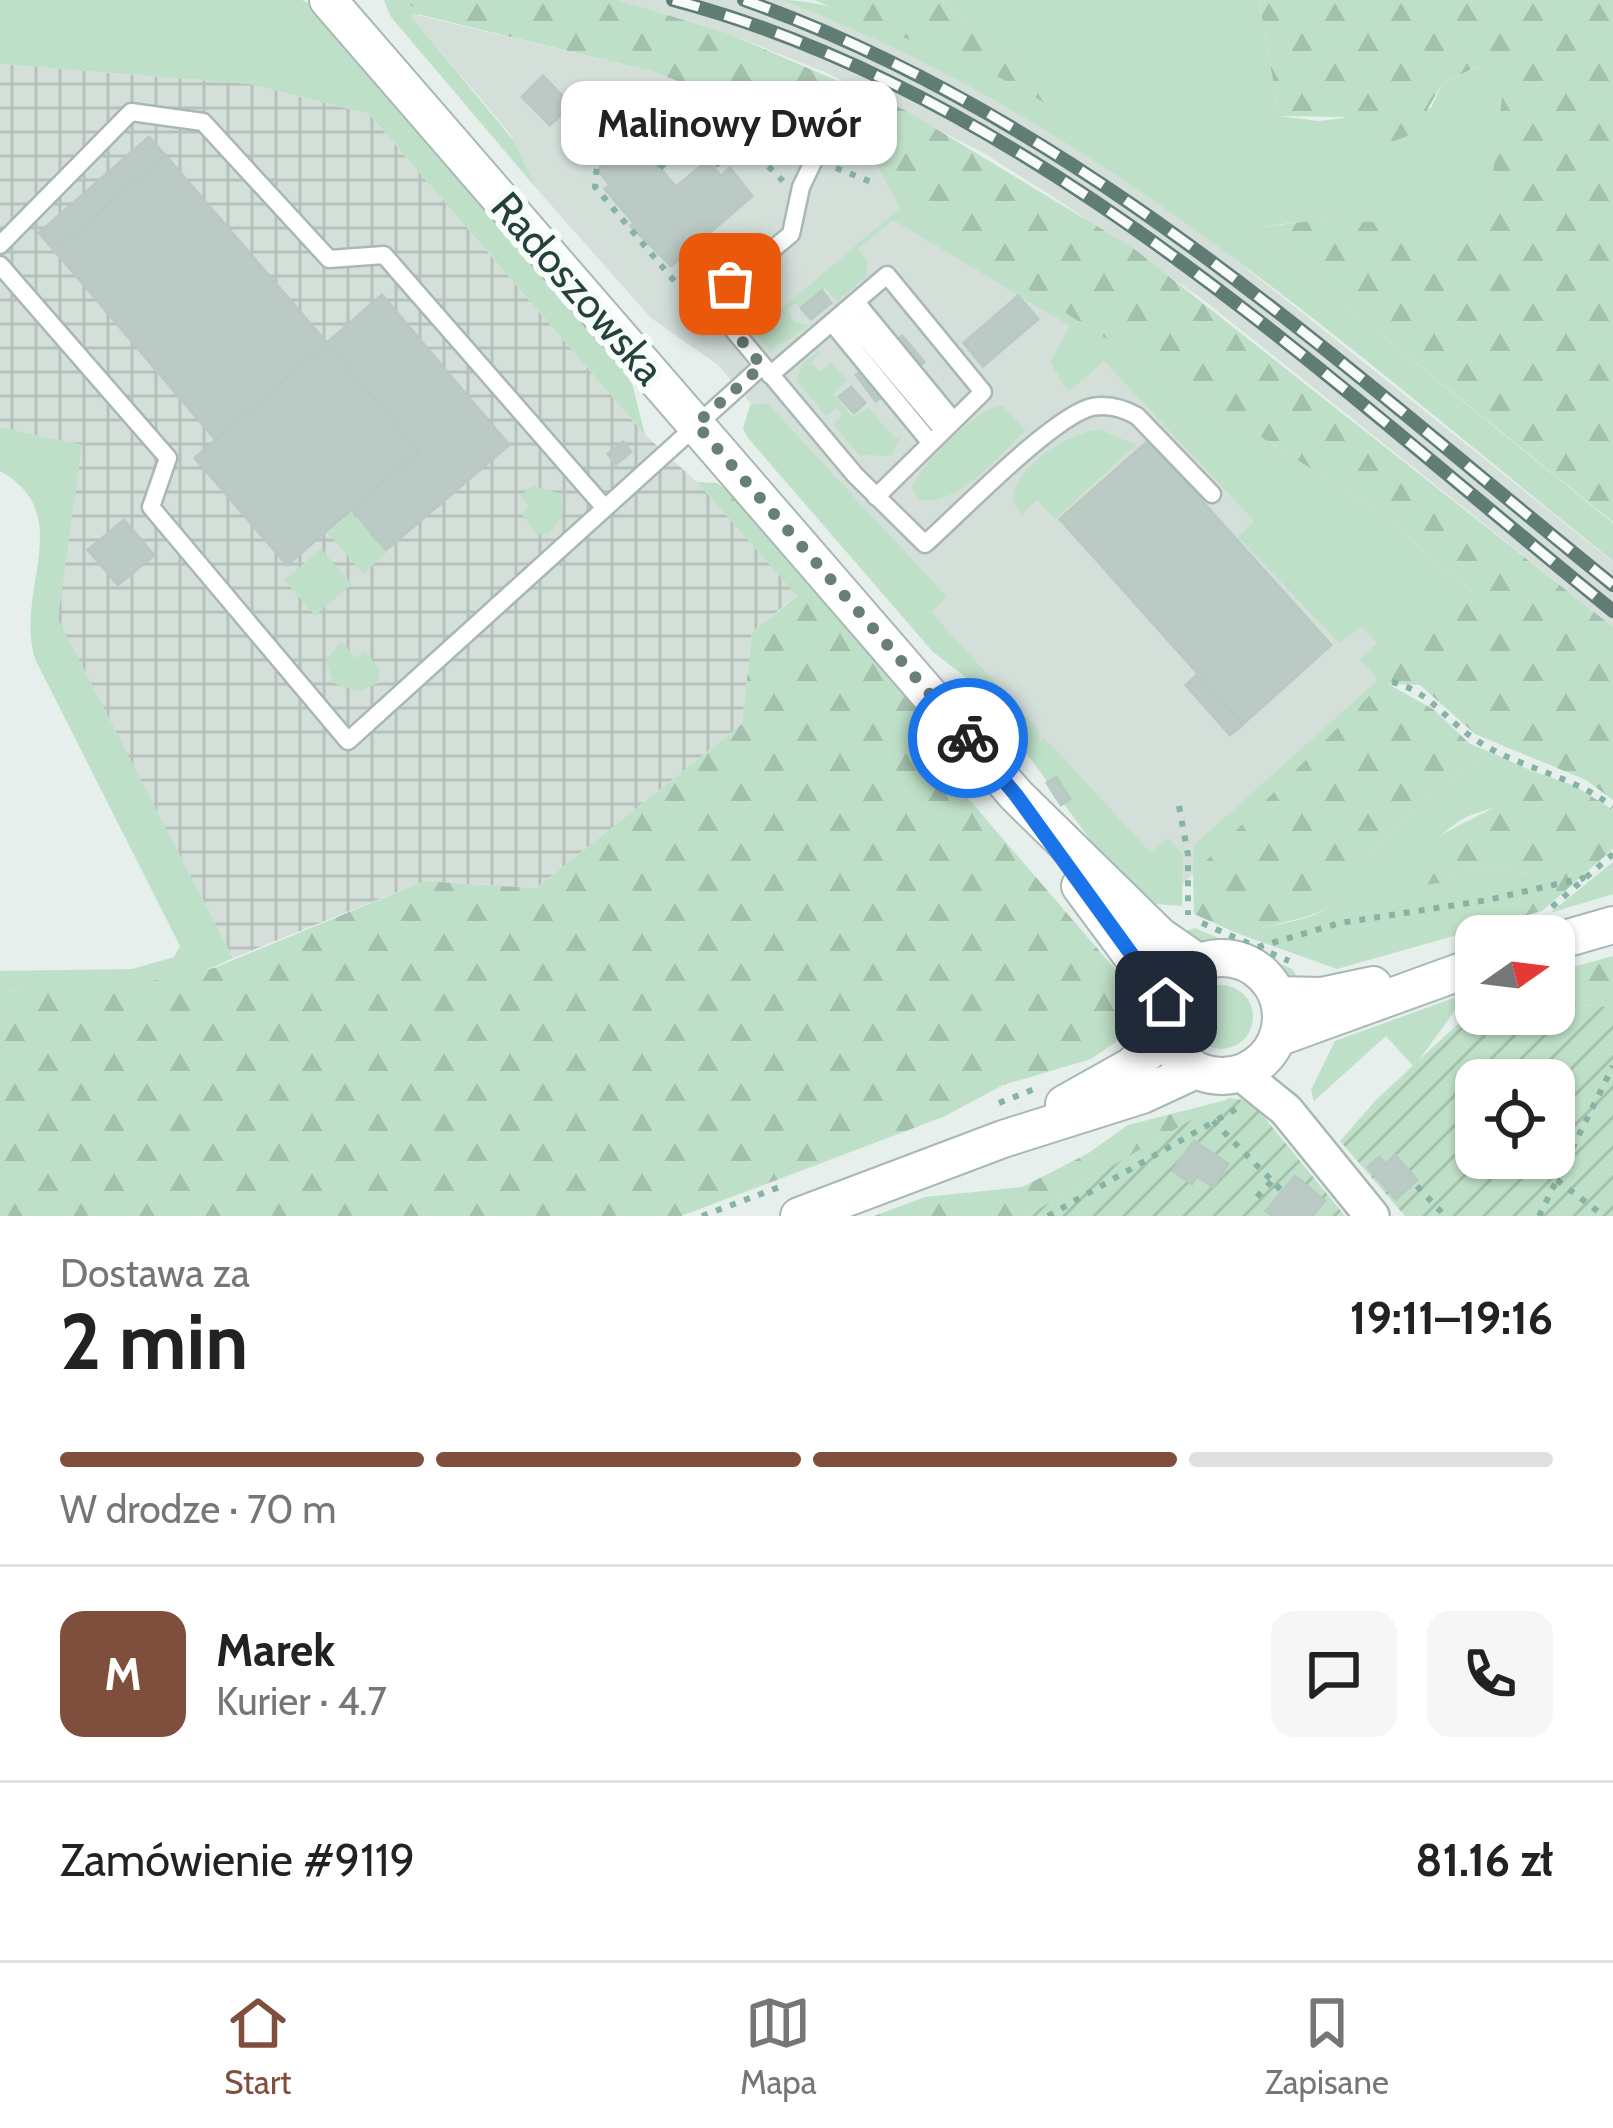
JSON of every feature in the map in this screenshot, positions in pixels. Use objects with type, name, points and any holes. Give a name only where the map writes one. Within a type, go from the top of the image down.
[{"type":"street","name":"Radoszowska","points":[[328,0],[1016,795],[1160,936],[1199,963]]},
{"type":"street","name":"Radoszowska","points":[[1016,795],[1166,1019]]},
{"type":"street","points":[[1575,925],[1613,925]]},
{"type":"street","points":[[1003,1139],[1130,1067],[1166,1019],[1178,976],[1199,963],[1223,958],[1252,966],[1277,995],[1321,996],[1455,968]]},
{"type":"street","points":[[800,1216],[1003,1139],[1060,1124],[1196,1070],[1258,1068],[1455,974]]},
{"type":"street","points":[[1277,995],[1258,1068],[1372,1216]]},
{"type":"street","points":[[1166,1019],[1175,1053],[1196,1070]]},
{"type":"lane","points":[[0,245],[131,112],[203,122],[329,259],[384,255],[604,507]]},
{"type":"lane","points":[[814,160],[791,233],[730,284],[725,320],[876,497],[925,544],[1059,425],[1094,406],[1124,408],[1137,416],[1212,494]]},
{"type":"lane","points":[[0,265],[168,458],[151,508],[348,741],[604,507],[653,470],[696,424],[887,275],[983,392],[876,497]]},
{"type":"lane","points":[[844,312],[942,431]]},
{"type":"lane","points":[[844,312],[942,431]]},
{"type":"path","points":[[568,111],[604,148]]},
{"type":"path","points":[[699,115],[872,182]]},
{"type":"path","points":[[643,139],[660,168],[680,148],[694,147],[716,164],[742,154],[758,156],[799,199]]},
{"type":"path","points":[[680,148],[672,139],[611,140],[604,148],[595,187],[676,283],[696,294]]},
{"type":"path","points":[[681,258],[702,280]]},
{"type":"path","points":[[1392,682],[1412,686],[1470,736],[1583,784],[1613,807]]},
{"type":"path","points":[[1179,806],[1188,855],[1188,916]]},
{"type":"path","points":[[1559,915],[1583,878],[1613,854]]},
{"type":"path","points":[[1258,947],[1328,926],[1488,900],[1583,878]]},
{"type":"path","points":[[1172,925],[1188,916]]},
{"type":"path","points":[[1188,916],[1299,965]]},
{"type":"path","points":[[1539,1216],[1613,1066]]},
{"type":"path","points":[[1048,1216],[1213,1121],[1258,1068]]},
{"type":"path","points":[[1213,1121],[1281,1190]]},
{"type":"path","points":[[1557,1180],[1604,1216]]},
{"type":"path","points":[[1257,1197],[1272,1181]]},
{"type":"path","points":[[1417,1186],[1444,1216]]},
{"type":"shaded area","points":[[618,0],[781,0],[893,44],[964,80],[1094,158],[1185,219],[1613,562],[1613,627],[1201,298],[982,152],[827,73],[727,33]]},
{"type":"shaded area","points":[[408,13],[651,71],[873,159],[900,208],[1254,431],[1473,593],[1173,894],[717,364],[651,318],[536,188],[511,135]]},
{"type":"shaded area","points":[[0,64],[250,84],[369,114],[645,435],[697,482],[797,595],[752,632],[742,724],[536,888],[424,881],[233,958],[57,618],[82,445],[0,427]]},
{"type":"green space","points":[[0,0],[302,0],[316,7],[632,383],[645,435],[369,114],[250,84],[0,64]]},
{"type":"green space","points":[[384,0],[405,0],[421,15],[409,14],[514,141],[536,188],[391,17]]},
{"type":"green space","points":[[405,0],[618,0],[727,33],[905,110],[1133,248],[1613,627],[1613,800],[1586,780],[1475,734],[1420,685],[1388,684],[1433,709],[1470,744],[1497,755],[1467,768],[1414,811],[1375,852],[1349,893],[1332,906],[1239,934],[1194,914],[1193,874],[1472,592],[1379,512],[900,208],[873,159],[651,71],[421,15]]},
{"type":"green space","points":[[781,0],[816,4],[896,28],[981,67],[1088,126],[941,0],[1259,0],[1279,116],[1319,121],[1431,108],[1442,84],[1479,66],[1504,89],[1488,216],[1437,244],[1346,222],[1300,222],[1252,230],[1613,523],[1613,561],[1319,323],[1115,175],[1009,108],[898,50]]},
{"type":"green space","points":[[814,0],[941,0],[1097,132],[997,76]]},
{"type":"green space","points":[[1259,0],[1613,0],[1613,522],[1250,229],[1309,221],[1375,222],[1438,243],[1488,215],[1503,89],[1478,66],[1442,84],[1413,134],[1375,148],[1343,117],[1279,116]]},
{"type":"green space","points":[[900,208],[1379,512],[1473,593],[1193,874],[1194,845],[1378,680],[1360,659],[1377,643],[1362,627],[1339,643],[1238,537],[1254,521],[1104,361],[1068,392],[1050,362],[1070,326],[893,220],[858,249],[867,260],[867,276],[838,301],[825,288],[801,308],[795,303],[787,310],[794,322],[810,325],[771,351],[754,332]]},
{"type":"green space","points":[[821,350],[811,363],[820,372],[831,362],[847,381],[833,394],[853,417],[868,408],[896,439],[902,435],[891,456],[859,455],[833,424],[843,415],[837,408],[826,416],[796,380],[803,363]]},
{"type":"green space","points":[[767,403],[947,597],[931,612],[1038,730],[1040,741],[1045,738],[1151,853],[1168,838],[1183,855],[1182,906],[1156,904],[1100,853],[976,685],[933,652],[748,438],[743,428],[750,405]]},
{"type":"green space","points":[[1003,406],[1026,430],[962,488],[948,496],[918,500],[912,487],[939,451],[981,414]]},
{"type":"green space","points":[[0,427],[82,445],[58,619],[233,958],[206,970],[119,987],[0,991],[0,971],[132,969],[174,957],[180,946],[35,659],[32,606],[40,531],[35,509],[23,489],[0,471]]},
{"type":"green space","points":[[1099,429],[1136,445],[1055,519],[1037,500],[1021,515],[1013,500],[1022,475],[1058,444]]},
{"type":"green space","points":[[697,482],[717,483],[732,493],[917,708],[942,768],[1132,989],[1138,1014],[1132,1031],[1091,1059],[1003,1085],[943,1117],[681,1216],[0,1216],[0,991],[128,986],[214,968],[424,881],[536,888],[742,724],[752,632],[797,596]]},
{"type":"green space","points":[[534,486],[561,494],[562,517],[547,535],[537,534],[521,514],[529,507],[520,495]]},
{"type":"green space","points":[[351,512],[386,553],[363,574],[328,533]]},
{"type":"green space","points":[[321,549],[352,584],[315,616],[284,580]]},
{"type":"green space","points":[[342,641],[355,658],[365,651],[379,668],[379,683],[358,691],[333,683],[326,660]]},
{"type":"green space","points":[[1497,755],[1532,771],[1528,784],[1512,800],[1455,824],[1415,868],[1441,883],[1472,865],[1530,874],[1534,881],[1504,915],[1455,915],[1455,936],[1337,969],[1239,934],[1328,908],[1415,810],[1483,759]]},
{"type":"green space","points":[[1532,771],[1575,786],[1613,810],[1613,849],[1542,911],[1528,915],[1504,915],[1533,881],[1530,874],[1472,865],[1441,883],[1416,886],[1414,866],[1423,850],[1524,786]]},
{"type":"green space","points":[[1613,862],[1613,894],[1550,913]]},
{"type":"green space","points":[[1195,928],[1292,969],[1304,987],[1243,952],[1175,934]]},
{"type":"green space","points":[[1613,956],[1613,1007],[1575,1005],[1575,966]]},
{"type":"green space","points":[[1221,985],[1243,995],[1253,1017],[1243,1039],[1221,1049],[1199,1039],[1189,1017],[1199,995]]},
{"type":"green space","points":[[1455,998],[1455,1010],[1414,1067],[1386,1036],[1314,1101],[1311,1090],[1335,1041]]},
{"type":"green space","points":[[1575,1005],[1613,1007],[1613,1216],[1405,1216],[1340,1141],[1376,1100],[1455,1027],[1455,1035],[1575,1035]]},
{"type":"green space","points":[[1229,1098],[1251,1101],[1345,1216],[1026,1216]]},
{"type":"green space","points":[[1226,1100],[1026,1216],[874,1216],[925,1197],[1022,1187],[1087,1154],[1128,1125]]},
{"type":"building","points":[[543,76],[571,105],[550,125],[522,97]]},
{"type":"building","points":[[149,137],[165,155],[55,251],[39,233]]},
{"type":"building","points":[[631,144],[642,157],[647,153],[676,187],[707,161],[721,176],[730,168],[752,196],[671,266],[631,226],[634,223],[605,189],[610,185],[599,171],[605,151]]},
{"type":"building","points":[[165,155],[327,343],[216,440],[55,251]]},
{"type":"building","points":[[822,291],[831,303],[811,319],[801,308]]},
{"type":"building","points":[[382,295],[509,445],[386,550],[351,509],[419,451],[327,343]]},
{"type":"building","points":[[1018,296],[1038,319],[983,366],[964,343]]},
{"type":"building","points":[[902,336],[924,362],[876,401],[856,375]]},
{"type":"building","points":[[327,343],[419,451],[287,565],[195,458]]},
{"type":"building","points":[[851,387],[865,403],[854,413],[839,397]]},
{"type":"building","points":[[1148,441],[1331,645],[1243,724],[1060,519]]},
{"type":"building","points":[[623,442],[631,452],[616,464],[608,454]]},
{"type":"building","points":[[124,520],[154,555],[118,585],[88,550]]},
{"type":"building","points":[[1198,674],[1243,724],[1230,735],[1186,685]]},
{"type":"building","points":[[1056,777],[1070,799],[1061,805],[1047,783]]},
{"type":"building","points":[[1194,1141],[1228,1164],[1213,1187],[1197,1176],[1192,1184],[1173,1171]]},
{"type":"building","points":[[1395,1155],[1417,1180],[1396,1199],[1368,1167],[1379,1157],[1386,1164]]},
{"type":"building","points":[[1295,1176],[1325,1201],[1312,1216],[1273,1216],[1266,1211]]},
{"type":"railway","points":[[673,0],[806,44],[933,104],[1055,175],[1286,342],[1613,611]]},
{"type":"railway","points":[[744,0],[867,50],[983,111],[1095,179],[1307,335],[1613,585]]},
{"type":"way so far","points":[[730,284],[723,308],[725,320],[762,366],[696,424],[968,738]]},
{"type":"place","name":"Malinowy Dwór","points":[[730,284]]},
{"type":"route","points":[[968,738],[1016,795],[1166,1002]]}]
